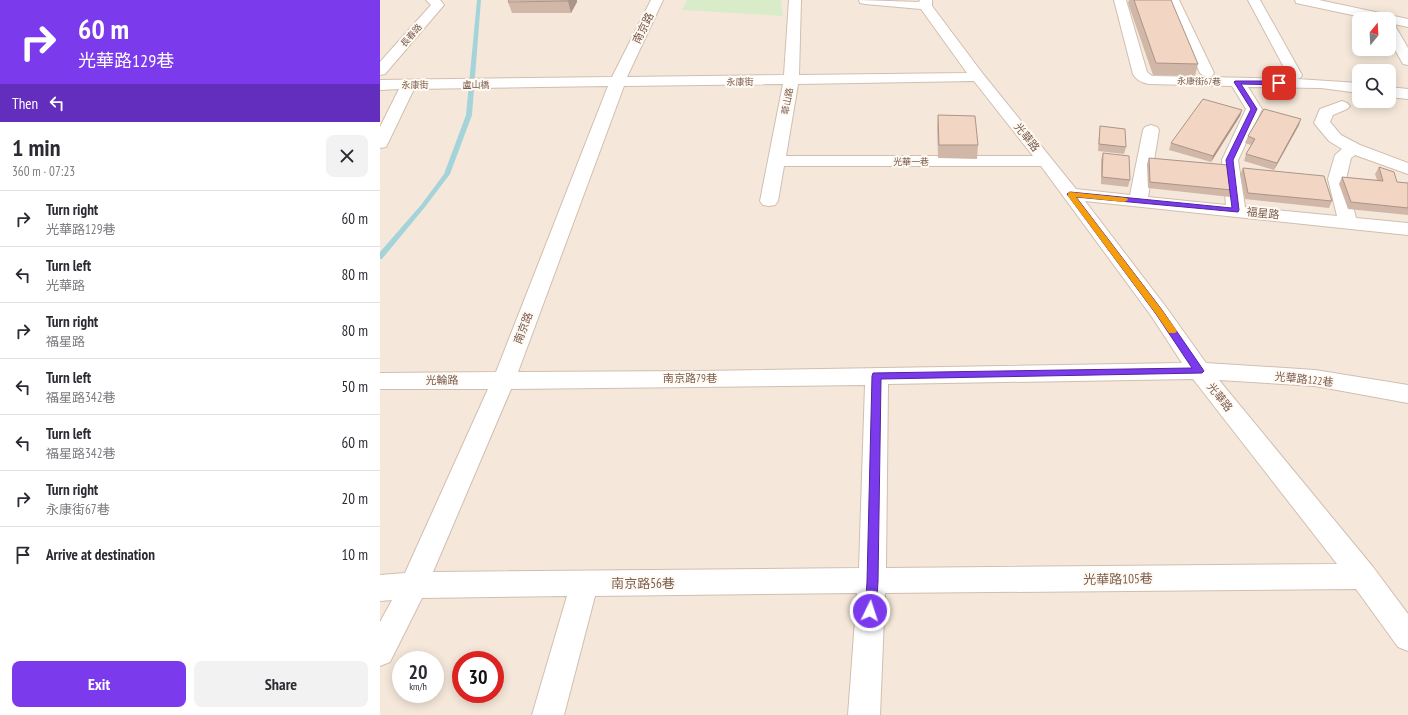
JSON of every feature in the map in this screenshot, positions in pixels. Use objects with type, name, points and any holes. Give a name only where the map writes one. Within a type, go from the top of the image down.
[{"type":"street","name":"長春路","points":[[380,71],[438,5],[432,0]]},
{"type":"street","name":"南京路","points":[[380,652],[414,585],[504,379],[618,81],[657,0]]},
{"type":"street","name":"華山路","points":[[769,201],[791,80],[795,0]]},
{"type":"street","points":[[865,0],[925,3]]},
{"type":"street","name":"永康街67巷","points":[[1120,0],[1140,74],[1149,80],[1321,84],[1352,87]]},
{"type":"street","points":[[1173,0],[1207,73]]},
{"type":"street","points":[[1254,0],[1295,75]]},
{"type":"street","points":[[1301,0],[1352,13]]},
{"type":"street","name":"光華路","points":[[925,3],[978,77],[1046,161],[1159,312],[1199,371],[1362,576],[1408,637]]},
{"type":"street","points":[[1396,22],[1408,23]]},
{"type":"street","points":[[1396,39],[1408,61]]},
{"type":"street","name":"永康街","points":[[502,84],[618,81],[978,77]]},
{"type":"street","points":[[1236,210],[1230,160],[1254,109],[1237,82]]},
{"type":"street","name":"永康街","points":[[380,84],[450,84]]},
{"type":"street","points":[[380,143],[409,84]]},
{"type":"street","name":"盧山橋","points":[[450,84],[502,84]]},
{"type":"street","points":[[1396,93],[1408,94]]},
{"type":"street","points":[[1342,106],[1326,112],[1322,124],[1335,138],[1354,150],[1408,169]]},
{"type":"street","points":[[1138,201],[1151,130]]},
{"type":"street","points":[[1348,222],[1337,179],[1343,155],[1354,150]]},
{"type":"street","name":"光華一巷","points":[[776,161],[1046,161]]},
{"type":"street","name":"福星路","points":[[1070,194],[1408,229]]},
{"type":"street","name":"光華路122巷","points":[[877,376],[1199,371],[1315,378],[1408,394]]},
{"type":"street","points":[[864,715],[872,582],[877,376]]},
{"type":"street","name":"南京路79巷","points":[[504,379],[698,379],[877,376]]},
{"type":"street","name":"光輪路","points":[[380,381],[504,379]]},
{"type":"street","name":"光華路105巷","points":[[872,582],[1362,576]]},
{"type":"street","name":"南京路56巷","points":[[380,588],[414,585],[872,582]]},
{"type":"street","points":[[548,715],[584,584]]},
{"type":"shaded area","points":[[380,0],[1408,0],[1408,715],[380,715]]},
{"type":"green space","points":[[687,0],[781,0],[783,16],[682,10]]},
{"type":"building","points":[[509,0],[568,0],[568,1],[508,2]]},
{"type":"building","points":[[1134,0],[1171,0],[1198,64],[1156,63]]},
{"type":"building","points":[[1203,99],[1242,110],[1213,156],[1171,143]]},
{"type":"building","points":[[1264,109],[1301,119],[1277,163],[1246,154],[1255,139],[1248,136]]},
{"type":"building","points":[[938,115],[975,116],[978,145],[939,145]]},
{"type":"building","points":[[1100,126],[1125,129],[1126,147],[1099,144]]},
{"type":"building","points":[[1103,153],[1129,156],[1130,180],[1102,177]]},
{"type":"building","points":[[1149,158],[1228,165],[1232,190],[1150,182]]},
{"type":"building","points":[[1379,167],[1394,172],[1397,182],[1408,183],[1408,208],[1351,202],[1342,177],[1383,181]]},
{"type":"building","points":[[1243,168],[1324,176],[1332,201],[1248,193]]},
{"type":"waterway","points":[[380,257],[423,206],[447,174],[469,115],[479,0]]},
{"type":"slow traffic","points":[[1124,200],[1070,194],[1172,331]]},
{"type":"route","points":[[870,611],[877,376],[1199,371],[1159,312],[1070,194],[1236,210],[1230,160],[1254,109],[1237,82],[1279,83]]}]
